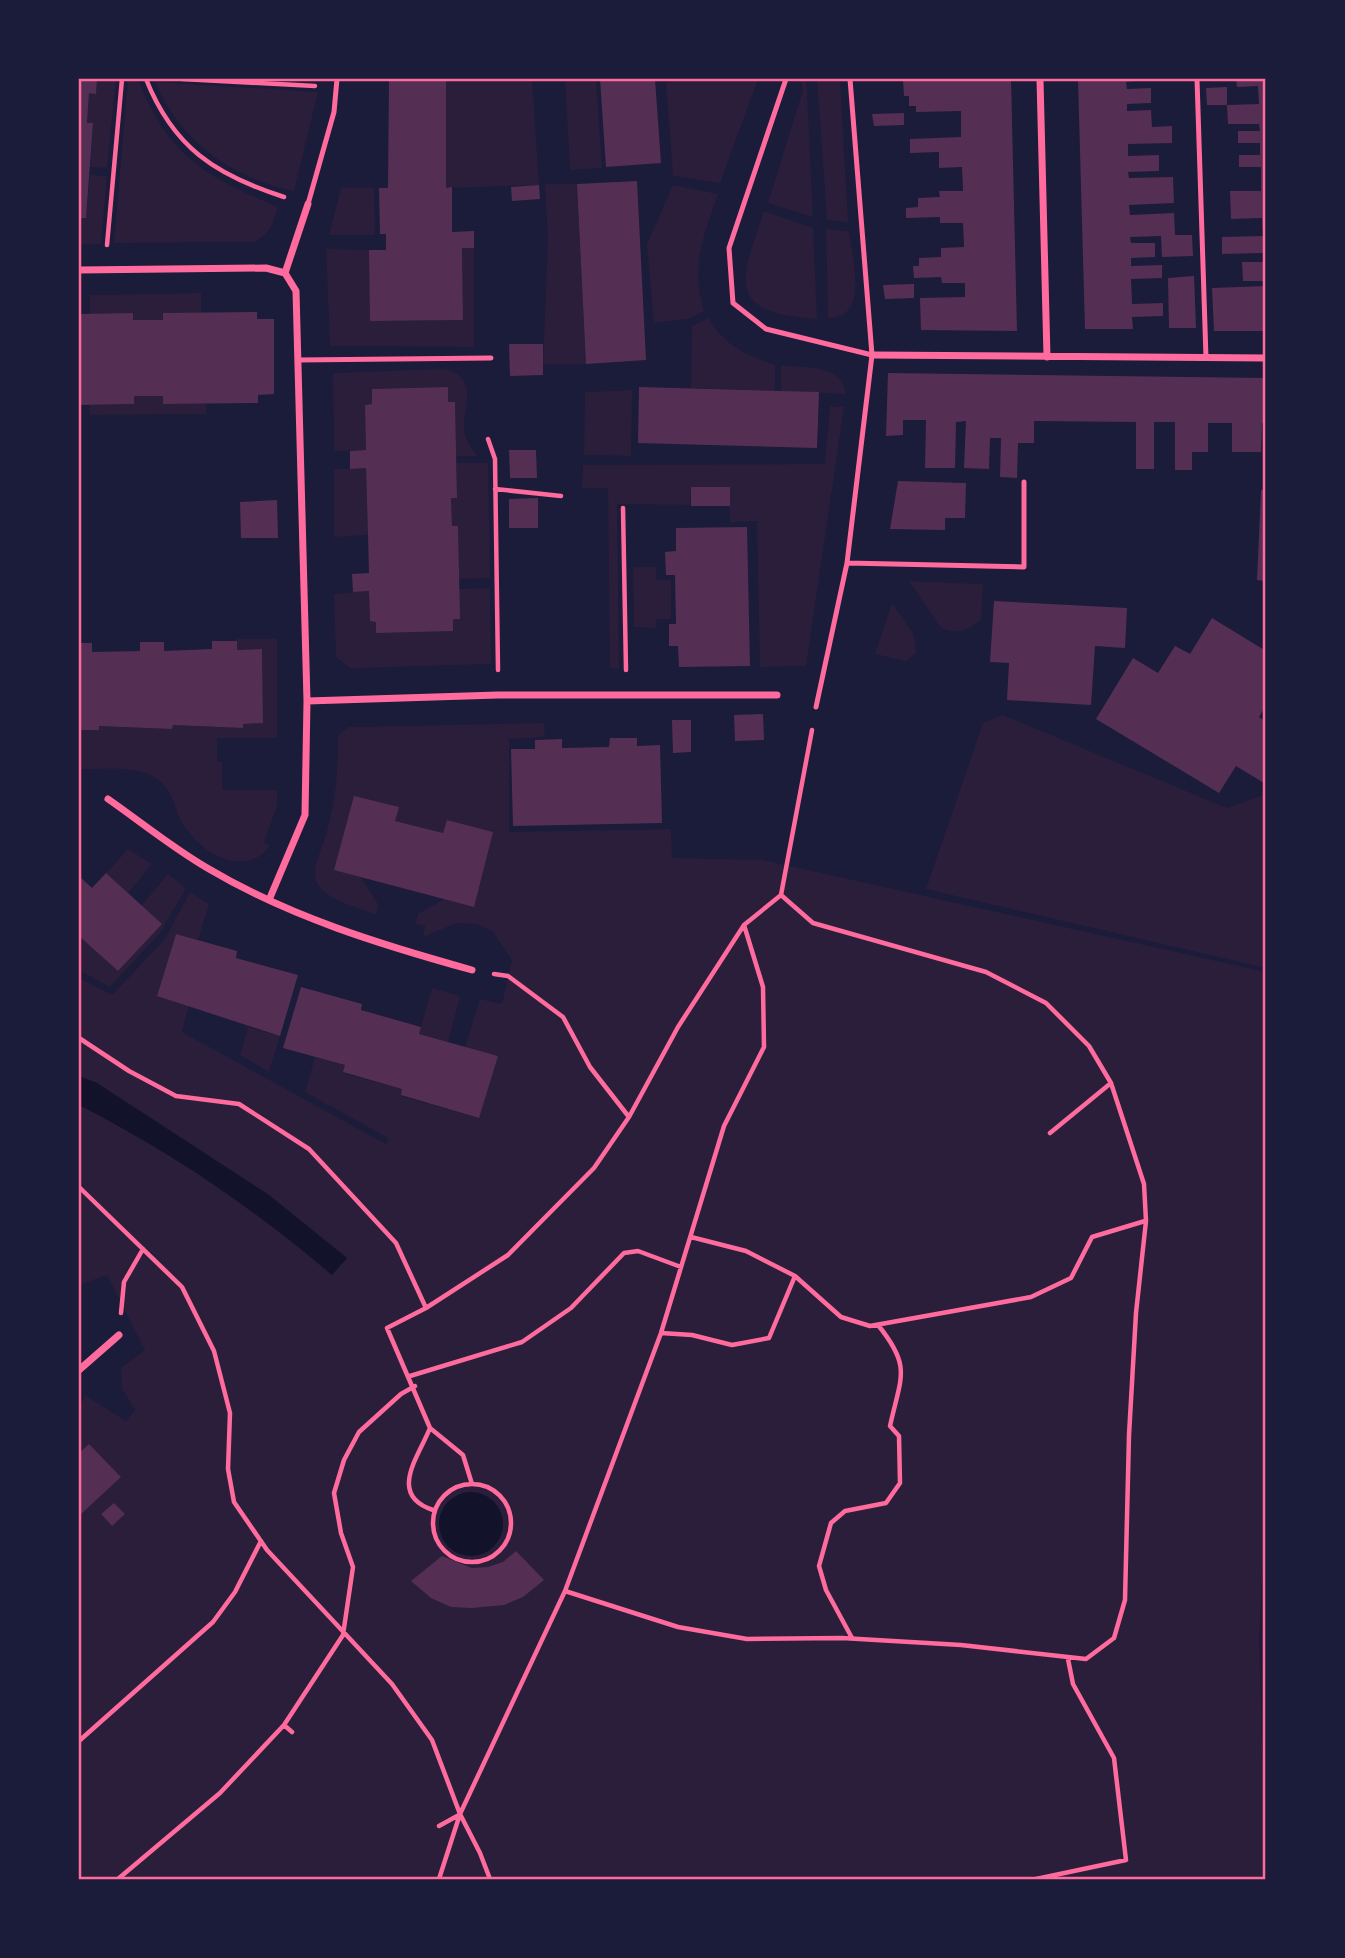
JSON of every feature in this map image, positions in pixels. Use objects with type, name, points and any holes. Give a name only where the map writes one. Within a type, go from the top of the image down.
[{"type":"street","points":[[1040,79],[1047,357]]},
{"type":"street","points":[[285,273],[308,204]]},
{"type":"street","points":[[79,270],[266,268],[285,273],[296,290],[307,701],[305,815],[269,900]]},
{"type":"street","points":[[872,355],[1266,358]]},
{"type":"street","points":[[307,701],[498,695],[777,695]]},
{"type":"street","points":[[108,799],[208,869],[269,900],[373,942],[472,971]]},
{"type":"street","points":[[79,1370],[119,1335]]},
{"type":"lane","points":[[308,204],[334,112],[338,79]]},
{"type":"lane","points":[[786,79],[729,248],[733,303],[766,329],[872,355]]},
{"type":"lane","points":[[816,708],[847,563],[872,355],[850,79]]},
{"type":"lane","points":[[1198,79],[1206,358]]},
{"type":"lane","points":[[298,360],[491,358]]},
{"type":"lane","points":[[847,563],[1024,566],[1024,482]]},
{"type":"path","points":[[122,79],[107,250],[129,251],[128,269]]},
{"type":"path","points":[[146,79],[156,104],[175,135],[206,160],[235,179],[308,204]]},
{"type":"path","points":[[182,79],[337,87]]},
{"type":"path","points":[[488,439],[495,459],[498,695]]},
{"type":"path","points":[[495,489],[561,496]]},
{"type":"path","points":[[623,508],[626,695]]},
{"type":"path","points":[[472,1484],[463,1455],[430,1428],[415,1386],[387,1328],[426,1308],[508,1255],[594,1168],[629,1117],[678,1027],[744,925],[781,895],[816,708]]},
{"type":"path","points":[[565,1591],[678,1627],[747,1639],[853,1639],[961,1645],[1086,1659],[1114,1638],[1125,1600],[1130,1421],[1146,1221],[1144,1184],[1111,1083],[1089,1046],[1046,1003],[986,972],[813,923],[781,895]]},
{"type":"path","points":[[439,1879],[460,1814],[565,1591],[661,1333],[724,1126],[764,1047],[763,987],[744,925]]},
{"type":"path","points":[[472,971],[508,976],[563,1017],[590,1067],[629,1117]]},
{"type":"path","points":[[79,1038],[129,1071],[176,1096],[239,1104],[309,1149],[396,1243],[426,1308]]},
{"type":"path","points":[[1050,1133],[1111,1083]]},
{"type":"path","points":[[79,1187],[182,1287],[214,1351],[230,1413],[228,1469],[233,1502],[261,1541],[343,1635],[392,1684],[432,1740],[460,1814],[480,1853],[489,1879]]},
{"type":"path","points":[[691,1237],[746,1251],[795,1276],[841,1317],[870,1326],[1031,1297],[1071,1278],[1092,1237],[1146,1221]]},
{"type":"path","points":[[119,1335],[124,1282],[143,1249]]},
{"type":"path","points":[[410,1376],[522,1342],[571,1308],[624,1253],[639,1251],[681,1267]]},
{"type":"path","points":[[661,1333],[692,1335],[732,1345],[769,1338],[795,1276]]},
{"type":"path","points":[[853,1639],[826,1590],[819,1566],[831,1523],[845,1511],[886,1503],[900,1483],[899,1436],[890,1426],[903,1368],[897,1349],[878,1325]]},
{"type":"path","points":[[118,1879],[220,1793],[284,1725],[343,1635],[353,1567],[341,1533],[334,1493],[344,1460],[359,1432],[401,1394],[415,1386]]},
{"type":"path","points":[[430,1428],[409,1474],[409,1488],[421,1506],[433,1510]]},
{"type":"path","points":[[472,1484],[486,1484],[497,1491],[510,1510],[510,1532],[506,1542],[489,1558],[466,1561],[445,1552],[433,1534],[433,1510],[445,1494],[472,1484]]},
{"type":"path","points":[[79,1741],[213,1622],[235,1592],[261,1541]]},
{"type":"path","points":[[1036,1879],[1126,1860],[1114,1758],[1073,1684],[1068,1658]]},
{"type":"path","points":[[284,1725],[292,1732]]},
{"type":"path","points":[[439,1826],[460,1814]]},
{"type":"shaded area","points":[[97,79],[116,79],[107,168],[90,167],[93,124],[87,123],[89,93],[96,93]]},
{"type":"shaded area","points":[[446,79],[532,79],[539,185],[446,188]]},
{"type":"shaded area","points":[[565,79],[596,79],[602,168],[570,170]]},
{"type":"shaded area","points":[[684,79],[758,79],[720,183],[673,176],[666,82]]},
{"type":"shaded area","points":[[801,79],[805,79],[807,91],[813,217],[768,203],[803,90]]},
{"type":"shaded area","points":[[817,79],[840,79],[848,222],[827,220]]},
{"type":"shaded area","points":[[128,80],[139,82],[163,129],[193,161],[231,185],[278,207],[264,236],[254,242],[114,243]]},
{"type":"shaded area","points":[[155,82],[318,92],[294,191],[249,176],[210,154],[179,122]]},
{"type":"shaded area","points":[[90,175],[107,176],[101,244],[79,244],[80,218],[86,218]]},
{"type":"shaded area","points":[[545,184],[577,184],[586,364],[543,364],[548,239]]},
{"type":"shaded area","points":[[673,185],[718,194],[700,251],[700,294],[704,311],[688,319],[654,323],[647,244]]},
{"type":"shaded area","points":[[341,188],[374,188],[375,235],[329,235]]},
{"type":"shaded area","points":[[764,211],[813,228],[817,319],[787,316],[767,310],[753,301],[747,289],[749,257]]},
{"type":"shaded area","points":[[826,229],[849,231],[855,271],[854,298],[849,309],[841,316],[828,318]]},
{"type":"shaded area","points":[[462,248],[474,248],[474,347],[330,346],[326,249],[369,250],[371,321],[463,320]]},
{"type":"shaded area","points":[[201,293],[201,313],[164,313],[163,320],[133,320],[133,313],[90,314],[90,295]]},
{"type":"shaded area","points":[[708,318],[721,335],[737,348],[775,365],[775,391],[691,388],[692,326]]},
{"type":"shaded area","points":[[781,365],[830,372],[838,377],[846,394],[781,391]]},
{"type":"shaded area","points":[[444,369],[456,373],[467,388],[465,436],[477,456],[456,456],[455,402],[448,402],[447,387],[372,389],[372,404],[365,405],[366,450],[334,451],[333,373]]},
{"type":"shaded area","points":[[632,390],[631,456],[584,455],[585,392]]},
{"type":"shaded area","points":[[134,396],[163,396],[164,404],[206,404],[206,414],[90,415],[89,405],[133,404]]},
{"type":"shaded area","points":[[830,406],[844,407],[806,666],[760,667],[757,521],[730,522],[730,487],[691,487],[690,505],[617,504],[619,669],[610,668],[608,488],[582,488],[583,465],[825,464]]},
{"type":"shaded area","points":[[457,463],[488,463],[490,578],[459,579],[458,526],[452,526],[451,498],[457,497]]},
{"type":"shaded area","points":[[366,468],[368,535],[334,537],[334,469]]},
{"type":"shaded area","points":[[633,567],[656,567],[656,580],[671,580],[671,619],[656,619],[656,628],[634,627]]},
{"type":"shaded area","points":[[909,581],[983,584],[981,619],[962,630],[941,628]]},
{"type":"shaded area","points":[[490,588],[491,664],[350,668],[336,657],[334,594],[369,591],[370,621],[376,622],[376,632],[453,631],[453,619],[459,619],[459,589]]},
{"type":"shaded area","points":[[892,603],[914,635],[916,653],[906,661],[875,654]]},
{"type":"shaded area","points":[[237,639],[277,639],[277,738],[217,738],[217,761],[222,762],[222,790],[277,790],[277,806],[264,842],[270,846],[260,856],[237,861],[213,854],[193,837],[181,820],[166,787],[154,777],[128,769],[79,769],[79,730],[99,730],[99,726],[172,729],[173,725],[242,728],[243,724],[263,723],[262,649],[237,650]]},
{"type":"shaded area","points":[[1003,715],[1227,808],[1266,794],[1266,968],[926,889],[983,723]]},
{"type":"shaded area","points":[[544,723],[545,737],[509,739],[509,832],[671,829],[672,858],[763,860],[1266,972],[1266,1502],[1259,1638],[1266,1879],[79,1879],[79,1516],[121,1477],[89,1444],[79,1453],[79,1410],[85,1395],[126,1421],[135,1410],[122,1389],[121,1368],[145,1350],[107,1275],[79,1285],[79,978],[112,995],[165,939],[190,892],[209,904],[198,940],[176,934],[157,995],[189,1005],[182,1032],[386,1144],[388,1138],[305,1092],[315,1057],[345,1065],[343,1073],[402,1089],[401,1096],[478,1118],[497,1056],[465,1047],[480,999],[502,1004],[512,960],[493,932],[477,924],[457,923],[423,937],[425,926],[415,924],[418,914],[444,899],[493,832],[447,820],[443,833],[395,821],[398,808],[360,876],[378,904],[376,915],[330,896],[317,882],[315,867],[334,798],[339,734],[349,727]],"holes":[[[114,1503],[125,1514],[112,1526],[101,1514]]]},
{"type":"shaded area","points":[[128,849],[152,864],[128,893],[106,873]]},
{"type":"shaded area","points":[[168,874],[186,888],[160,933],[110,987],[79,970],[79,936],[118,971],[161,924],[141,906]]},
{"type":"shaded area","points":[[432,988],[460,996],[448,1042],[419,1034]]},
{"type":"shaded area","points":[[248,1027],[280,1036],[269,1072],[240,1055]]},
{"type":"shaded area","points":[[79,1076],[97,1083],[269,1195],[347,1258],[332,1275],[210,1182],[79,1105]]},
{"type":"shaded area","points":[[465,1492],[477,1492],[494,1501],[501,1512],[501,1536],[494,1547],[477,1556],[465,1556],[453,1551],[444,1542],[439,1530],[439,1518],[444,1506],[453,1497]]},
{"type":"building","points":[[79,79],[97,79],[96,94],[89,93],[87,123],[93,123],[86,218],[79,218]]},
{"type":"building","points":[[389,79],[446,79],[446,188],[452,187],[452,232],[474,231],[474,248],[462,248],[463,320],[370,321],[369,250],[386,250],[386,234],[380,234],[379,188],[388,188]]},
{"type":"building","points":[[600,79],[655,79],[661,163],[606,167]]},
{"type":"building","points":[[1011,79],[1017,331],[921,330],[920,298],[965,297],[965,283],[942,283],[941,277],[914,278],[913,266],[919,266],[919,258],[941,257],[941,248],[964,247],[963,223],[940,223],[940,217],[906,218],[906,208],[918,207],[918,198],[940,197],[939,191],[963,191],[962,167],[939,168],[939,152],[910,153],[910,139],[961,137],[961,111],[916,112],[916,106],[909,106],[909,96],[904,96],[903,80]]},
{"type":"building","points":[[1078,79],[1157,79],[1126,82],[1127,89],[1151,88],[1151,103],[1127,104],[1127,111],[1151,110],[1152,127],[1172,126],[1172,143],[1128,144],[1128,156],[1159,155],[1159,171],[1128,172],[1129,178],[1173,177],[1174,203],[1129,205],[1130,215],[1174,213],[1175,235],[1192,235],[1193,256],[1162,257],[1161,236],[1130,237],[1131,243],[1155,243],[1155,257],[1131,258],[1131,266],[1162,265],[1162,278],[1131,279],[1132,304],[1163,303],[1163,316],[1132,317],[1133,329],[1085,329]]},
{"type":"building","points":[[1236,79],[1266,79],[1266,281],[1243,281],[1242,262],[1264,262],[1263,253],[1222,254],[1222,237],[1263,236],[1262,218],[1231,219],[1230,191],[1261,191],[1261,167],[1239,167],[1239,155],[1260,155],[1260,143],[1238,143],[1238,131],[1260,131],[1259,124],[1228,124],[1227,105],[1259,104],[1258,86],[1237,87]]},
{"type":"building","points":[[1227,87],[1227,105],[1207,105],[1206,88]]},
{"type":"building","points":[[904,113],[904,125],[874,126],[872,114]]},
{"type":"building","points":[[637,181],[646,360],[586,364],[577,184]]},
{"type":"building","points":[[539,185],[540,199],[512,201],[511,187]]},
{"type":"building","points":[[1194,276],[1196,328],[1169,328],[1168,278]]},
{"type":"building","points":[[914,284],[914,298],[885,299],[883,285]]},
{"type":"building","points":[[1266,286],[1266,331],[1214,331],[1212,288]]},
{"type":"building","points":[[257,312],[257,319],[274,319],[274,394],[258,395],[258,403],[163,404],[163,396],[134,396],[134,404],[79,405],[79,314],[133,313],[133,320],[163,320],[163,313]]},
{"type":"building","points":[[509,344],[543,344],[543,375],[510,376]]},
{"type":"building","points":[[888,373],[1266,378],[1266,423],[1262,423],[1261,452],[1232,452],[1232,423],[1208,423],[1208,452],[1192,452],[1192,470],[1175,470],[1175,422],[1154,422],[1154,469],[1136,469],[1136,422],[1034,421],[1034,443],[1018,443],[1017,478],[1000,477],[1001,438],[990,438],[989,469],[964,468],[966,421],[956,422],[955,468],[925,468],[926,420],[903,420],[903,435],[886,436]]},
{"type":"building","points":[[448,387],[448,402],[455,402],[457,498],[451,498],[452,526],[458,526],[460,619],[453,619],[453,631],[376,633],[376,622],[370,621],[369,591],[353,592],[352,574],[369,573],[366,468],[350,469],[350,451],[366,450],[365,405],[372,404],[372,389]]},
{"type":"building","points":[[639,387],[819,392],[817,448],[638,443]]},
{"type":"building","points":[[509,450],[536,450],[537,478],[510,478]]},
{"type":"building","points":[[898,481],[966,483],[965,518],[945,518],[945,530],[890,529]]},
{"type":"building","points":[[691,487],[730,487],[730,506],[691,506]]},
{"type":"building","points":[[1261,490],[1266,490],[1266,581],[1257,580]]},
{"type":"building","points":[[538,498],[538,528],[509,528],[509,499]]},
{"type":"building","points":[[277,500],[278,538],[241,538],[240,502]]},
{"type":"building","points":[[747,527],[750,666],[679,667],[678,646],[669,646],[669,624],[676,624],[675,575],[666,575],[665,552],[676,551],[676,528]]},
{"type":"building","points":[[994,601],[1127,608],[1125,648],[1095,646],[1091,705],[1007,700],[1009,663],[990,662]]},
{"type":"building","points":[[1212,618],[1266,651],[1266,705],[1259,717],[1266,722],[1266,779],[1264,783],[1236,766],[1219,793],[1096,719],[1133,658],[1158,673],[1175,646],[1190,654]]},
{"type":"building","points":[[212,641],[237,641],[237,650],[262,649],[263,723],[243,724],[243,728],[173,725],[172,729],[99,726],[99,730],[79,730],[79,643],[92,643],[92,652],[140,651],[140,642],[164,642],[164,651],[212,649]]},
{"type":"building","points":[[763,714],[764,740],[735,741],[734,715]]},
{"type":"building","points":[[672,720],[691,720],[691,752],[673,753]]},
{"type":"building","points":[[610,738],[637,738],[637,746],[660,745],[662,823],[513,826],[511,749],[535,749],[535,740],[562,739],[562,748],[609,747]]},
{"type":"building","points":[[354,796],[399,807],[395,821],[443,833],[447,820],[493,832],[474,907],[334,870]]},
{"type":"building","points":[[106,873],[162,924],[118,971],[79,936],[79,876],[92,888]]},
{"type":"building","points":[[176,934],[237,951],[236,958],[298,975],[280,1036],[157,996]]},
{"type":"building","points":[[301,987],[362,1004],[361,1010],[421,1027],[419,1034],[498,1056],[479,1118],[401,1095],[402,1089],[343,1072],[345,1065],[283,1048]]},
{"type":"building","points":[[89,1444],[121,1477],[79,1516],[79,1453]]},
{"type":"building","points":[[114,1503],[125,1514],[112,1526],[101,1514]]},
{"type":"building","points":[[516,1551],[544,1580],[523,1597],[504,1605],[451,1607],[431,1598],[411,1581],[442,1556],[472,1568],[488,1567],[503,1562]]}]
